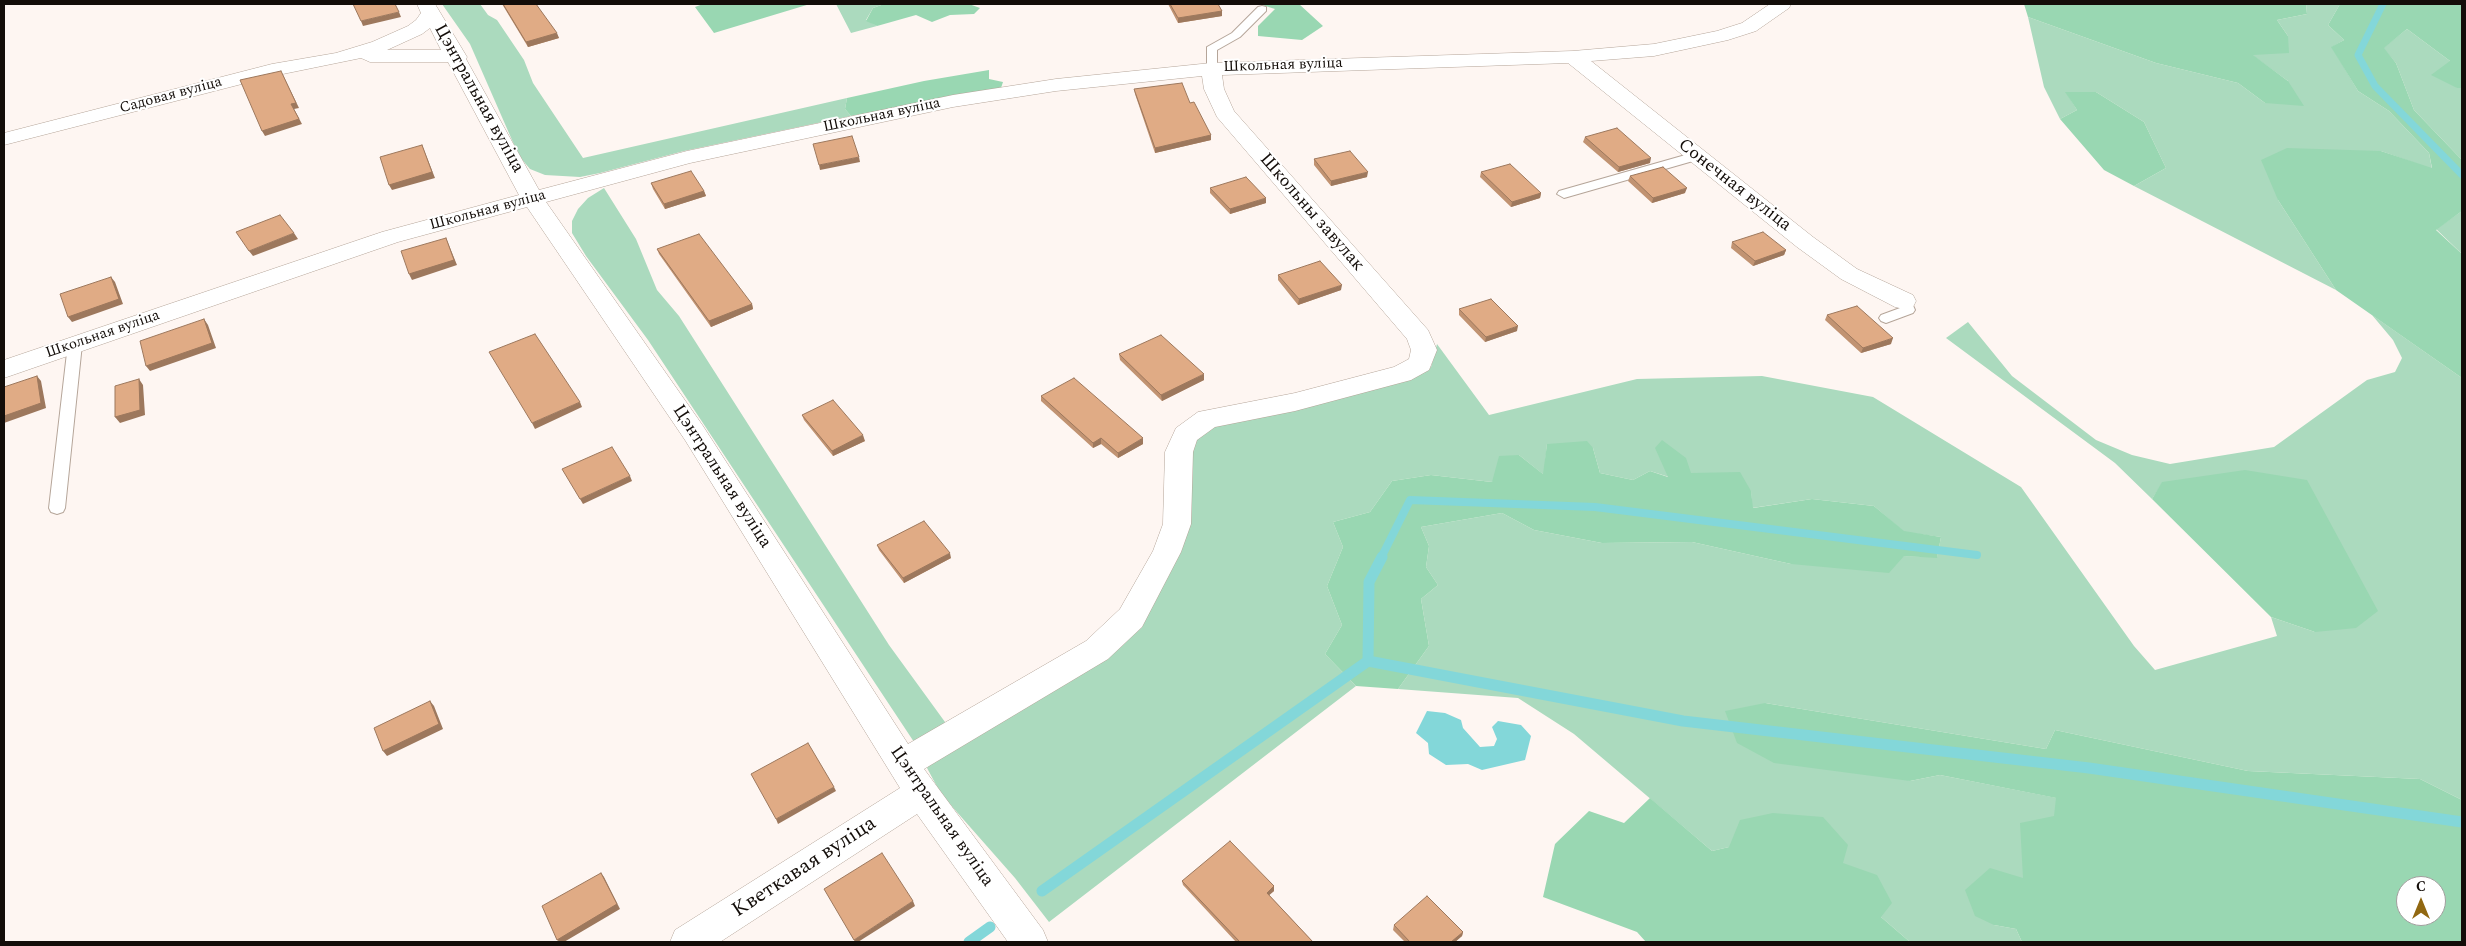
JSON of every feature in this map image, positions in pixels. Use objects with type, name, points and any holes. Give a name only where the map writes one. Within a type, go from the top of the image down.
[{"type":"street","name":"Школьная вуліца","points":[[4,369],[390,237],[687,157],[953,101],[1056,85],[1211,68],[1574,57],[1654,50],[1721,36],[1749,27],[1782,4]]},
{"type":"street","name":"Цэнтральная вуліца","points":[[429,8],[533,200],[694,433],[921,793],[1030,942]]},
{"type":"street","name":"Садовая вуліца","points":[[339,58],[403,36],[423,24],[429,8]]},
{"type":"street","name":"Садовая вуліца","points":[[4,139],[272,70],[339,58],[424,55],[457,57]]},
{"type":"street","name":"Сонечная вуліца","points":[[1574,57],[1805,242],[1849,274],[1904,301]]},
{"type":"street","name":"Школьны завулак","points":[[904,764],[1096,650],[1131,618],[1168,552],[1177,524],[1179,452],[1185,435],[1207,420],[1295,402],[1402,374],[1420,364],[1424,350],[1419,336],[1224,113],[1214,89],[1211,68]]},
{"type":"street","name":"Кветкавая вуліца","points":[[688,942],[921,793]]},
{"type":"lane","points":[[1211,68],[1211,49],[1236,35],[1262,9]]},
{"type":"lane","points":[[1564,194],[1696,156]]},
{"type":"lane","points":[[1886,318],[1908,310],[1904,301]]},
{"type":"lane","points":[[57,508],[74,344]]},
{"type":"green space","points":[[442,4],[480,4],[488,15],[497,20],[524,60],[533,83],[583,158],[847,98],[845,109],[851,116],[684,151],[580,177],[545,175],[530,169],[519,156],[470,44]]},
{"type":"green space","points":[[703,4],[810,4],[714,33],[695,7]]},
{"type":"green space","points":[[836,4],[884,4],[873,8],[866,20],[877,26],[851,33]]},
{"type":"green space","points":[[884,4],[969,4],[980,8],[974,14],[950,15],[932,22],[916,15],[877,26],[866,21],[873,8]]},
{"type":"green space","points":[[1259,4],[1299,4],[1323,26],[1302,40],[1258,36],[1258,26],[1275,9]]},
{"type":"green space","points":[[2024,4],[2306,4],[2307,14],[2277,20],[2288,36],[2289,53],[2253,55],[2288,81],[2304,106],[2265,103],[2238,83],[2156,63],[2028,17]]},
{"type":"green space","points":[[2306,4],[2340,4],[2328,25],[2344,40],[2332,47],[2358,91],[2389,111],[2429,153],[2432,169],[2381,151],[2278,200],[2336,290],[2134,186],[2166,168],[2144,122],[2096,92],[2066,92],[2077,110],[2060,119],[2044,87],[2028,17],[2156,63],[2238,83],[2265,103],[2288,81],[2252,55],[2288,36],[2277,20],[2307,14]]},
{"type":"green space","points":[[2340,4],[2462,4],[2462,88],[2457,88],[2431,75],[2450,61],[2407,29],[2384,48],[2396,63],[2414,110],[2462,160],[2462,211],[2436,230],[2462,254],[2462,378],[2336,290],[2278,200],[2261,160],[2287,148],[2381,151],[2432,168],[2429,153],[2389,111],[2358,91],[2331,47],[2344,40],[2328,25]]},
{"type":"green space","points":[[2407,29],[2450,61],[2457,88],[2462,88],[2462,160],[2414,110],[2396,63],[2383,48]]},
{"type":"green space","points":[[989,70],[989,79],[1003,82],[1001,88],[851,116],[845,109],[847,98],[924,81]]},
{"type":"green space","points":[[2065,92],[2096,92],[2144,122],[2166,168],[2134,186],[2104,170],[2060,119],[2077,110]]},
{"type":"green space","points":[[604,188],[636,239],[657,290],[679,316],[889,645],[945,722],[942,732],[914,742],[648,340],[586,256],[572,233],[572,221],[578,209],[588,198]]},
{"type":"green space","points":[[2462,211],[2462,254],[2436,229]]},
{"type":"green space","points":[[2372,315],[2462,378],[2462,800],[2420,779],[2248,771],[2055,730],[2046,749],[1765,703],[1910,781],[1940,775],[2057,798],[2055,816],[2023,878],[1994,925],[2016,929],[2022,942],[1910,942],[1881,917],[1729,847],[1712,851],[1574,734],[1518,698],[1398,689],[1429,646],[1421,599],[1438,585],[1426,567],[1429,546],[1421,527],[1502,513],[1534,530],[1602,543],[1692,542],[1791,564],[1904,556],[1937,557],[1941,537],[1904,532],[1874,506],[1812,499],[1752,508],[1751,491],[1669,477],[1650,471],[1633,480],[1600,473],[1593,448],[1547,444],[1544,475],[1519,455],[1492,482],[1431,475],[1392,481],[1370,512],[1333,522],[1343,547],[1327,586],[1342,625],[1325,654],[1356,686],[1049,922],[1015,878],[941,794],[927,768],[933,757],[1138,622],[1194,438],[1216,424],[1410,380],[1431,367],[1437,344],[1489,415],[1637,379],[1762,376],[1873,397],[2021,487],[2134,646],[2155,670],[2277,636],[2271,617],[2315,632],[2163,482],[2152,499],[2115,463],[1946,338],[1968,322],[2012,376],[2096,440],[2132,455],[2170,464],[2274,447],[2367,380],[2395,372],[2402,358],[2393,340]]},
{"type":"green space","points":[[1662,440],[1686,458],[1691,473],[1740,472],[1751,491],[1753,508],[1812,499],[1874,506],[1904,531],[1941,537],[1937,558],[1904,556],[1889,573],[1791,564],[1692,542],[1602,543],[1534,530],[1502,513],[1421,527],[1429,546],[1426,567],[1438,585],[1421,599],[1429,646],[1398,689],[1356,686],[1325,654],[1342,625],[1327,586],[1343,547],[1333,522],[1370,512],[1392,481],[1431,475],[1492,482],[1499,456],[1519,455],[1543,474],[1547,444],[1587,441],[1593,448],[1600,473],[1633,480],[1650,471],[1668,477],[1655,448]]},
{"type":"green space","points":[[2245,470],[2307,480],[2378,611],[2356,628],[2315,632],[2271,617],[2152,499],[2162,482]]},
{"type":"green space","points":[[1765,703],[2046,749],[2055,730],[2248,771],[2420,779],[2462,800],[2462,942],[2022,942],[2016,929],[1994,925],[1975,916],[1965,890],[1990,868],[2023,878],[2020,823],[2054,816],[2056,798],[1940,775],[1910,781],[1774,763],[1737,743],[1725,711]]},
{"type":"green space","points":[[1650,798],[1712,851],[1729,847],[1740,820],[1773,813],[1823,817],[1848,845],[1843,863],[1877,875],[1892,903],[1881,917],[1910,942],[1646,942],[1637,932],[1543,897],[1555,844],[1589,811],[1624,823]]},
{"type":"water","points":[[1427,711],[1445,713],[1461,720],[1463,728],[1480,747],[1494,746],[1497,739],[1492,727],[1498,721],[1521,725],[1531,736],[1525,760],[1482,770],[1468,764],[1446,765],[1429,754],[1428,743],[1416,733]]},
{"type":"building","points":[[353,4],[395,4],[399,12],[361,21]]},
{"type":"building","points":[[503,4],[536,4],[557,33],[526,42]]},
{"type":"building","points":[[1170,4],[1218,4],[1222,11],[1178,18]]},
{"type":"building","points":[[281,71],[296,103],[291,104],[299,119],[262,131],[240,80]]},
{"type":"building","points":[[1182,83],[1190,103],[1194,102],[1211,135],[1155,148],[1134,89]]},
{"type":"building","points":[[1617,128],[1651,158],[1619,167],[1585,137]]},
{"type":"building","points":[[852,136],[859,157],[819,165],[813,144]]},
{"type":"building","points":[[422,145],[432,172],[389,185],[380,157]]},
{"type":"building","points":[[1350,151],[1368,172],[1331,181],[1314,159]]},
{"type":"building","points":[[1510,164],[1541,193],[1512,202],[1481,172]]},
{"type":"building","points":[[1663,167],[1687,188],[1653,198],[1630,176]]},
{"type":"building","points":[[691,171],[704,191],[664,204],[651,183]]},
{"type":"building","points":[[1246,177],[1266,198],[1230,209],[1210,188]]},
{"type":"building","points":[[280,215],[294,233],[249,251],[236,232]]},
{"type":"building","points":[[1763,232],[1786,250],[1755,261],[1732,242]]},
{"type":"building","points":[[699,234],[752,304],[709,321],[657,249]]},
{"type":"building","points":[[446,238],[454,260],[409,274],[401,251]]},
{"type":"building","points":[[1320,261],[1342,285],[1299,299],[1278,275]]},
{"type":"building","points":[[111,277],[119,299],[68,317],[60,294]]},
{"type":"building","points":[[1491,299],[1518,326],[1486,337],[1459,309]]},
{"type":"building","points":[[1857,306],[1893,338],[1863,348],[1827,315]]},
{"type":"building","points":[[204,319],[212,343],[146,366],[140,341]]},
{"type":"building","points":[[535,334],[580,402],[532,423],[489,352]]},
{"type":"building","points":[[1161,335],[1204,374],[1161,395],[1119,354]]},
{"type":"building","points":[[37,376],[41,403],[4,416],[4,387]]},
{"type":"building","points":[[1074,378],[1143,438],[1118,453],[1101,438],[1093,443],[1041,396]]},
{"type":"building","points":[[139,379],[140,410],[115,417],[115,386]]},
{"type":"building","points":[[833,400],[863,435],[832,451],[802,415]]},
{"type":"building","points":[[612,447],[630,476],[580,499],[562,469]]},
{"type":"building","points":[[924,521],[950,553],[903,578],[877,545]]},
{"type":"building","points":[[430,701],[439,724],[383,751],[374,728]]},
{"type":"building","points":[[808,743],[834,787],[776,819],[751,774]]},
{"type":"building","points":[[1230,841],[1274,886],[1267,893],[1313,942],[1240,942],[1182,881]]},
{"type":"building","points":[[882,853],[913,901],[854,940],[824,889]]},
{"type":"building","points":[[601,873],[617,904],[557,940],[542,906]]},
{"type":"building","points":[[1427,896],[1463,932],[1451,942],[1410,942],[1394,925]]},
{"type":"waterway","points":[[2383,4],[2358,55],[2375,86],[2462,175]]},
{"type":"waterway","points":[[1381,558],[1410,500],[1595,507],[1977,555]]},
{"type":"waterway","points":[[1368,661],[1369,582],[1382,557]]},
{"type":"waterway","points":[[1042,891],[1368,661]]},
{"type":"waterway","points":[[1368,661],[1683,721],[2089,768],[2462,822]]},
{"type":"waterway","points":[[969,942],[990,927]]}]
